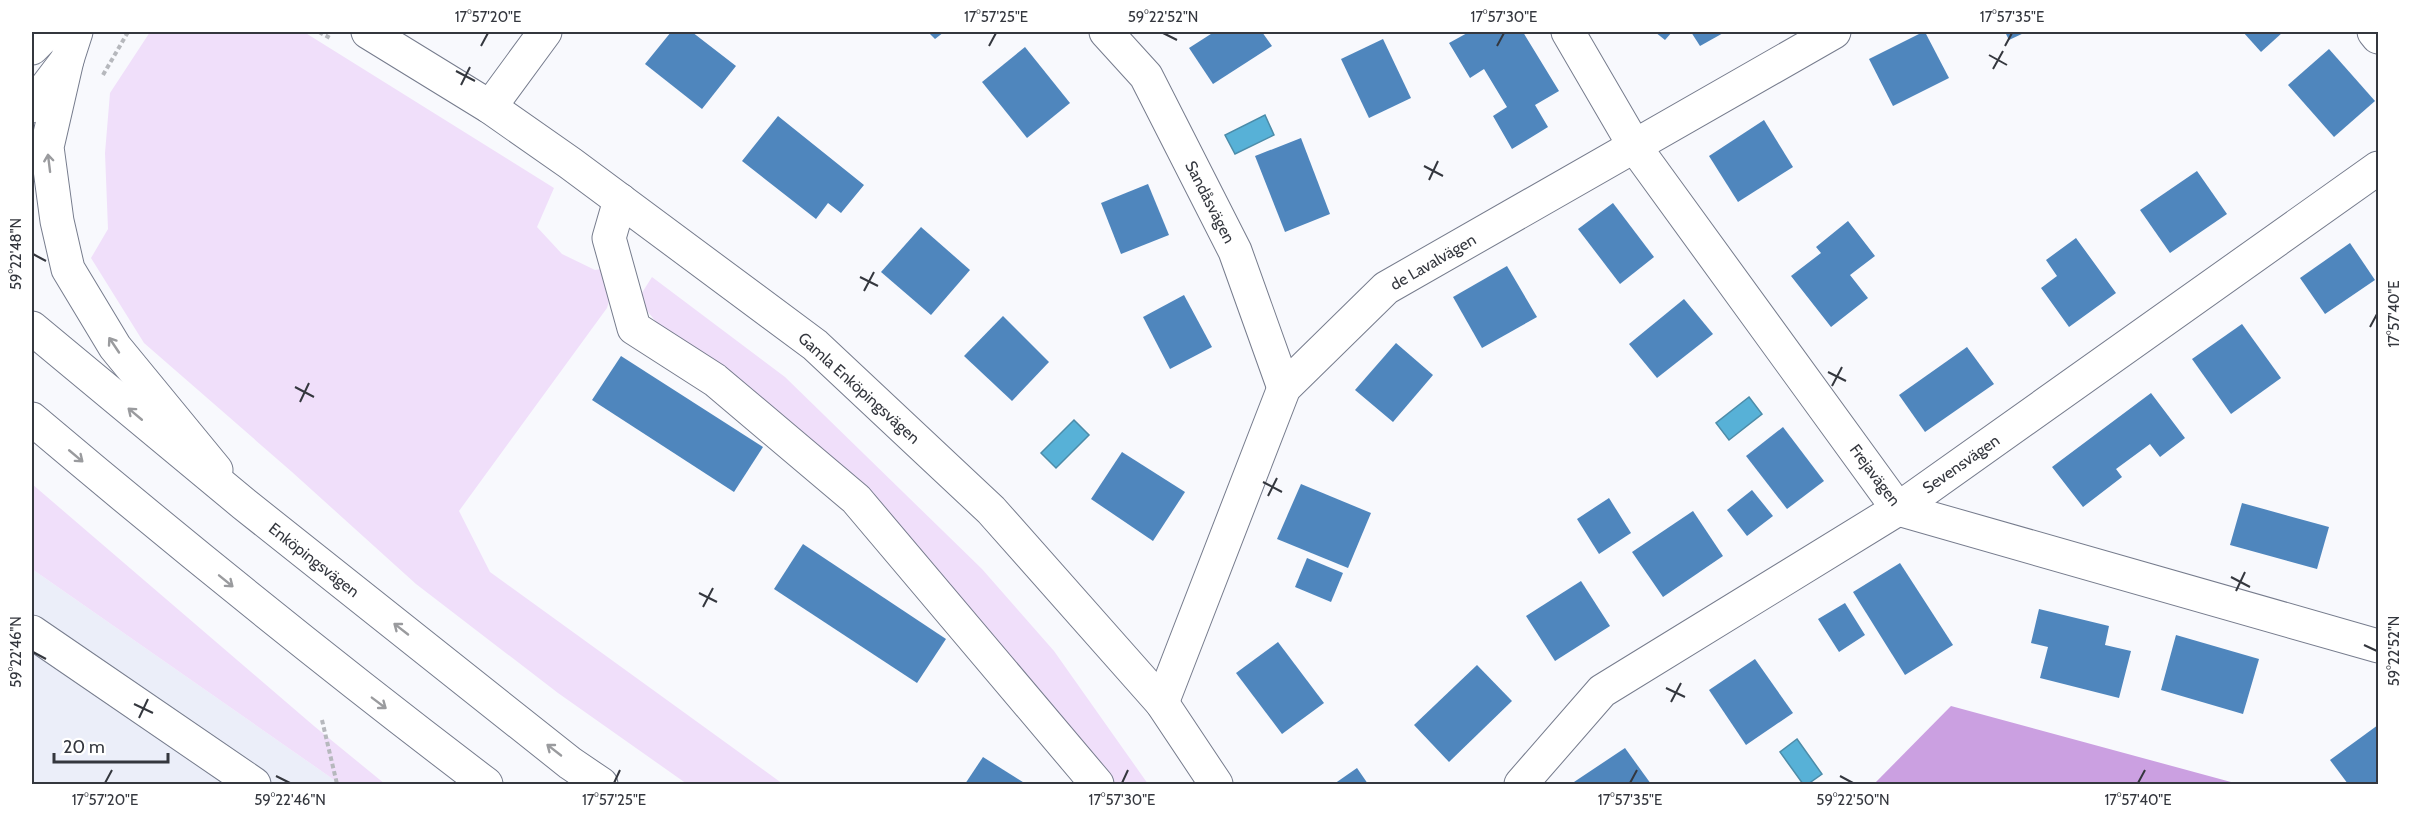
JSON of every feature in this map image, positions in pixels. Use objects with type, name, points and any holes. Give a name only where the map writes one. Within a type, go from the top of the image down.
[{"type":"street","points":[[32,48],[48,32]]},
{"type":"street","points":[[490,107],[545,32]]},
{"type":"street","name":"Sandåsvägen","points":[[1106,32],[1146,76],[1236,251],[1284,388]]},
{"type":"street","name":"Frejavägen","points":[[1568,32],[1635,147],[1898,509],[2379,645]]},
{"type":"street","name":"de Lavalvägen","points":[[1162,704],[1284,388],[1386,288],[1834,32]]},
{"type":"street","points":[[2374,32],[2379,37]]},
{"type":"street","name":"Gamla Enköpingsvägen","points":[[354,37],[490,107],[620,200],[823,353],[991,510],[1162,704],[1216,784]]},
{"type":"street","points":[[32,106],[72,46]]},
{"type":"street","points":[[72,46],[47,147],[57,221],[68,270],[115,347],[244,504]]},
{"type":"street","name":"Sevensvägen","points":[[1521,784],[1602,691],[1898,509],[2379,168]]},
{"type":"street","points":[[620,200],[609,238],[634,328],[715,380],[856,499],[1097,784]]},
{"type":"street","name":"Enköpingsvägen","points":[[32,328],[244,504],[570,763],[601,784]]},
{"type":"street","points":[[32,419],[189,551],[356,685],[486,784]]},
{"type":"street","points":[[32,632],[254,784]]},
{"type":"path","points":[[320,32],[354,37]]},
{"type":"path","points":[[322,720],[337,784]]},
{"type":"shaded area","points":[[150,32],[304,32],[554,188],[537,227],[562,254],[595,270],[619,266],[607,308],[459,511],[490,572],[783,784],[687,784],[558,693],[416,584],[144,343],[91,258],[108,229],[105,153],[110,93]]},
{"type":"shaded area","points":[[652,277],[785,377],[982,569],[1054,651],[1148,784],[1107,784],[1015,669],[663,331],[638,299]]},
{"type":"shaded area","points":[[32,484],[385,784],[340,784],[32,569]]},
{"type":"shaded area","points":[[32,569],[340,784],[32,784]]},
{"type":"shaded area","points":[[1951,706],[2231,782],[2234,784],[1874,784]]},
{"type":"water","points":[[1265,115],[1274,135],[1235,154],[1225,135]]},
{"type":"water","points":[[1749,397],[1762,414],[1729,440],[1716,423]]},
{"type":"water","points":[[1074,420],[1089,435],[1056,468],[1041,453]]},
{"type":"water","points":[[1797,739],[1822,774],[1808,784],[1803,784],[1780,752]]},
{"type":"building","points":[[671,32],[692,32],[736,66],[702,109],[645,64]]},
{"type":"building","points":[[928,32],[944,32],[935,39]]},
{"type":"building","points":[[1214,32],[1262,32],[1272,46],[1213,84],[1189,48]]},
{"type":"building","points":[[1469,32],[1523,32],[1559,91],[1535,105],[1548,127],[1512,149],[1493,116],[1507,107],[1484,69],[1470,78],[1449,43]]},
{"type":"building","points":[[1655,32],[1672,32],[1665,40]]},
{"type":"building","points":[[1691,32],[1725,32],[1700,46]]},
{"type":"building","points":[[1923,32],[1949,78],[1893,106],[1869,59]]},
{"type":"building","points":[[2005,32],[2026,32],[2009,40]]},
{"type":"building","points":[[2243,32],[2283,32],[2261,52]]},
{"type":"building","points":[[1383,39],[1411,98],[1369,118],[1341,59]]},
{"type":"building","points":[[1025,47],[1070,103],[1027,138],[982,82]]},
{"type":"building","points":[[2329,49],[2375,101],[2334,137],[2288,85]]},
{"type":"building","points":[[778,116],[864,185],[841,213],[828,203],[816,219],[742,161]]},
{"type":"building","points":[[1764,120],[1793,167],[1738,202],[1709,156]]},
{"type":"building","points":[[1301,138],[1330,214],[1285,232],[1255,156]]},
{"type":"building","points":[[2197,171],[2227,214],[2170,253],[2140,210]]},
{"type":"building","points":[[1148,184],[1169,235],[1121,254],[1101,203]]},
{"type":"building","points":[[1613,203],[1654,257],[1620,284],[1578,229]]},
{"type":"building","points":[[1848,221],[1875,256],[1850,275],[1868,298],[1831,327],[1791,276],[1821,253],[1816,247]]},
{"type":"building","points":[[921,227],[970,270],[931,315],[881,272]]},
{"type":"building","points":[[2076,238],[2116,293],[2069,327],[2041,288],[2057,276],[2046,260]]},
{"type":"building","points":[[2350,243],[2375,280],[2325,314],[2300,278]]},
{"type":"building","points":[[1507,266],[1537,317],[1482,348],[1453,297]]},
{"type":"building","points":[[1184,295],[1212,347],[1170,369],[1143,317]]},
{"type":"building","points":[[1684,299],[1713,334],[1657,378],[1629,344]]},
{"type":"building","points":[[1003,316],[1049,362],[1012,401],[964,356]]},
{"type":"building","points":[[2242,324],[2281,378],[2231,414],[2192,359]]},
{"type":"building","points":[[1396,343],[1433,375],[1393,422],[1355,390]]},
{"type":"building","points":[[1967,347],[1994,384],[1925,432],[1899,395]]},
{"type":"building","points":[[621,356],[763,447],[734,492],[592,400]]},
{"type":"building","points":[[2151,393],[2185,438],[2160,457],[2150,444],[2116,469],[2122,477],[2083,507],[2052,467]]},
{"type":"building","points":[[1783,427],[1824,481],[1787,509],[1746,456]]},
{"type":"building","points":[[1122,452],[1185,492],[1153,541],[1091,499]]},
{"type":"building","points":[[1301,484],[1371,513],[1348,568],[1277,539]]},
{"type":"building","points":[[1752,490],[1773,516],[1747,536],[1727,510]]},
{"type":"building","points":[[1609,498],[1631,533],[1599,554],[1577,519]]},
{"type":"building","points":[[2242,503],[2329,527],[2317,569],[2230,545]]},
{"type":"building","points":[[1693,511],[1723,556],[1663,597],[1632,552]]},
{"type":"building","points":[[803,544],[946,639],[917,683],[774,589]]},
{"type":"building","points":[[1307,558],[1343,573],[1331,602],[1295,587]]},
{"type":"building","points":[[1900,563],[1953,645],[1905,675],[1853,592]]},
{"type":"building","points":[[1581,581],[1610,626],[1555,661],[1526,616]]},
{"type":"building","points":[[1845,603],[1865,635],[1839,652],[1818,619]]},
{"type":"building","points":[[2039,609],[2109,626],[2105,645],[2131,651],[2119,698],[2040,678],[2048,647],[2031,643]]},
{"type":"building","points":[[2176,635],[2259,659],[2243,714],[2161,690]]},
{"type":"building","points":[[1278,642],[1324,703],[1282,734],[1236,673]]},
{"type":"building","points":[[1755,659],[1793,713],[1746,745],[1709,690]]},
{"type":"building","points":[[1477,665],[1512,701],[1449,762],[1414,725]]},
{"type":"building","points":[[2378,725],[2378,784],[2348,784],[2330,760]]},
{"type":"building","points":[[1625,748],[1651,784],[1571,784]]},
{"type":"building","points":[[983,757],[1026,784],[965,784]]},
{"type":"building","points":[[1357,768],[1368,784],[1334,784]]}]
